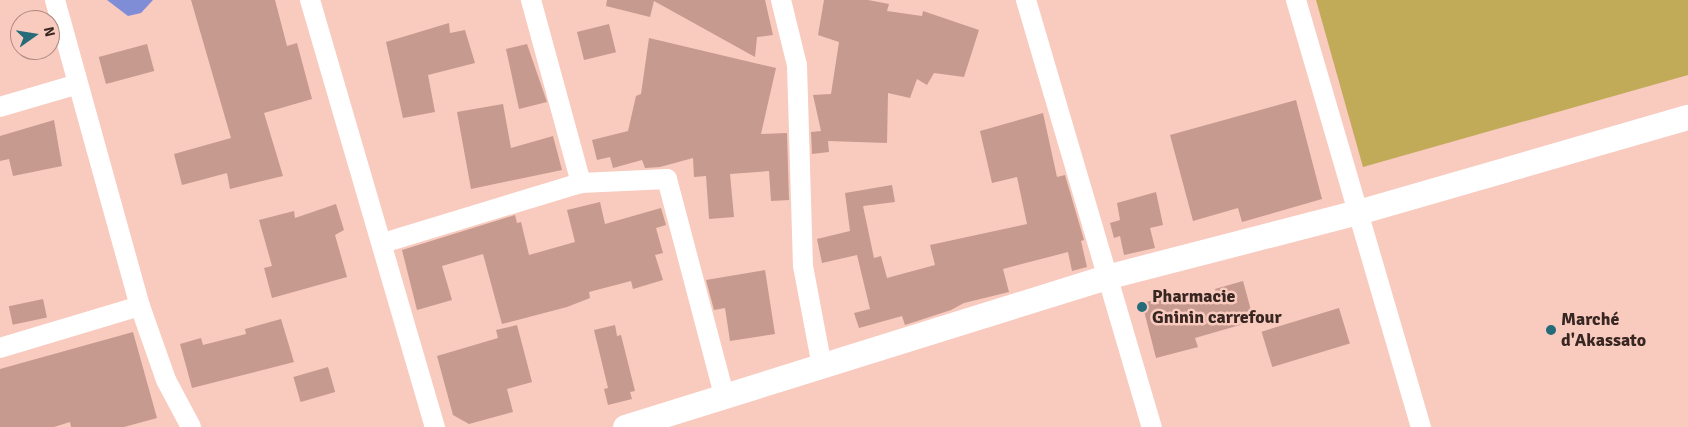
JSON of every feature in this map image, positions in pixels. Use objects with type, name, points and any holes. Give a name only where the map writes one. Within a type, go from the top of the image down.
[{"type":"street","points":[[55,0],[140,306],[166,380],[191,427]]},
{"type":"street","points":[[310,0],[383,243],[435,427]]},
{"type":"street","points":[[531,0],[581,183]]},
{"type":"street","points":[[781,0],[798,65],[803,266],[822,367]]},
{"type":"street","points":[[1026,0],[1106,277],[1152,427]]},
{"type":"street","points":[[1296,0],[1421,427]]},
{"type":"street","points":[[0,107],[78,84]]},
{"type":"street","points":[[625,427],[1106,277],[1358,212],[1688,117]]},
{"type":"street","points":[[383,243],[581,183],[667,179],[724,396]]},
{"type":"street","points":[[0,348],[140,306]]},
{"type":"shaded area","points":[[1316,0],[1688,0],[1688,75],[1363,167]]},
{"type":"water","points":[[107,0],[153,0],[141,13],[128,16]]},
{"type":"building","points":[[191,0],[275,0],[287,46],[297,43],[312,99],[264,113],[283,176],[230,189],[227,173],[182,185],[174,154],[231,138]]},
{"type":"building","points":[[607,0],[765,0],[773,35],[757,37],[755,57],[654,1],[650,17],[606,6]]},
{"type":"building","points":[[824,0],[868,0],[889,4],[887,11],[922,16],[923,11],[979,30],[964,77],[934,73],[927,85],[917,79],[910,98],[888,93],[887,143],[828,141],[829,152],[812,154],[811,132],[821,131],[813,95],[831,94],[839,42],[818,35]]},
{"type":"building","points":[[449,23],[450,33],[465,30],[475,63],[428,75],[435,112],[403,118],[386,42]]},
{"type":"building","points":[[609,24],[616,52],[584,60],[577,32]]},
{"type":"building","points":[[649,38],[776,68],[761,134],[787,133],[789,200],[771,201],[769,171],[730,174],[734,217],[709,219],[706,176],[694,177],[693,158],[660,167],[645,168],[642,160],[613,168],[610,157],[597,160],[592,140],[628,131],[636,96],[641,94]]},
{"type":"building","points":[[147,44],[154,71],[106,84],[99,57]]},
{"type":"building","points":[[527,44],[547,102],[519,109],[506,49]]},
{"type":"building","points":[[1296,100],[1322,199],[1242,222],[1238,208],[1193,221],[1170,135]]},
{"type":"building","points":[[503,104],[511,148],[553,136],[562,170],[471,189],[457,112]]},
{"type":"building","points":[[1043,113],[1057,177],[1065,175],[1084,240],[1081,241],[1087,267],[1072,271],[1068,252],[1003,269],[1009,292],[964,303],[951,310],[905,325],[902,316],[859,328],[854,313],[870,309],[857,255],[822,263],[817,239],[850,231],[845,193],[892,185],[895,202],[863,206],[874,258],[881,256],[887,278],[935,265],[930,245],[1027,224],[1017,177],[992,183],[980,131]]},
{"type":"building","points":[[54,120],[62,166],[13,176],[9,159],[0,161],[0,136]]},
{"type":"building","points":[[1156,192],[1163,225],[1150,228],[1155,248],[1124,255],[1120,236],[1114,238],[1110,223],[1120,220],[1117,203]]},
{"type":"building","points":[[600,202],[605,224],[661,208],[666,225],[656,228],[663,253],[655,255],[663,280],[633,289],[631,281],[589,292],[590,298],[567,307],[502,324],[483,254],[442,266],[452,300],[417,310],[402,250],[515,215],[517,223],[521,222],[529,255],[575,242],[567,210]]},
{"type":"building","points":[[336,204],[344,230],[335,235],[347,277],[272,298],[264,268],[272,266],[259,220],[294,211],[295,218]]},
{"type":"building","points":[[765,270],[775,334],[730,341],[725,308],[714,310],[706,280]]},
{"type":"building","points":[[1243,281],[1254,321],[1195,338],[1198,347],[1156,358],[1142,303],[1182,293],[1184,300],[1216,293],[1215,289]]},
{"type":"building","points":[[43,299],[47,318],[13,325],[9,306]]},
{"type":"building","points":[[1339,308],[1350,343],[1272,367],[1262,332]]},
{"type":"building","points":[[281,319],[294,362],[192,388],[180,344],[201,338],[203,345],[246,334],[245,329]]},
{"type":"building","points":[[517,325],[532,382],[507,389],[513,412],[469,424],[453,415],[437,356],[498,338],[496,330]]},
{"type":"building","points":[[615,325],[617,336],[621,335],[635,391],[630,392],[632,399],[608,405],[604,389],[608,388],[594,330]]},
{"type":"building","points":[[133,332],[157,418],[124,427],[71,427],[70,422],[54,427],[0,427],[0,369]]},
{"type":"building","points":[[328,367],[335,392],[301,402],[293,377]]},
{"type":"place","name":"Pharmacie Gninin carrefour","points":[[1142,307]]},
{"type":"place","name":"Marché d'Akassato","points":[[1551,330]]}]
